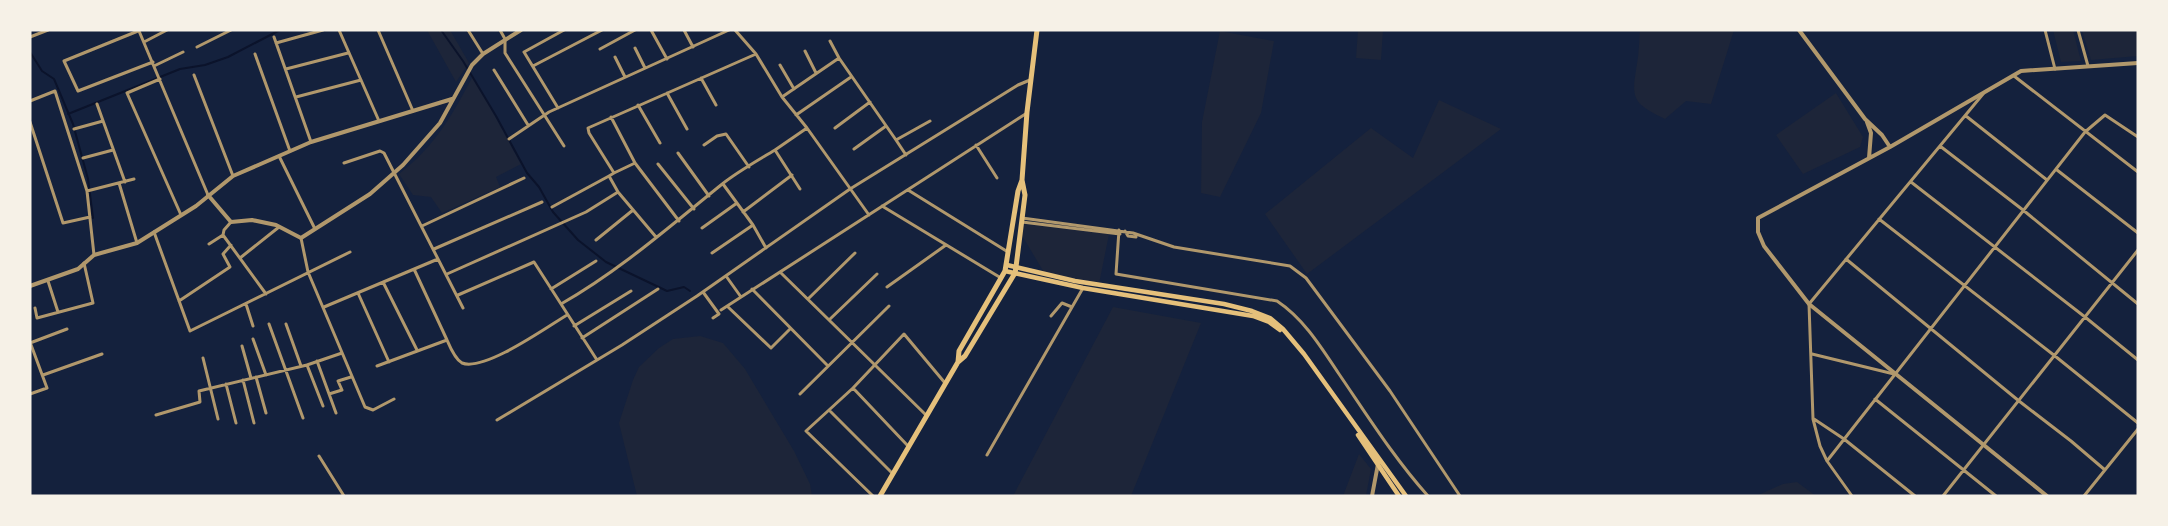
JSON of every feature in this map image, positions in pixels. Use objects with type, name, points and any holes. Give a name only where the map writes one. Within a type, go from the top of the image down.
[{"type":"main road","points":[[958,362],[965,356],[1015,270],[1026,195],[1023,180],[1027,112],[1037,30]]},
{"type":"main road","points":[[880,496],[946,384],[958,362],[960,351],[1002,279],[1009,253],[1018,191],[1023,180]]},
{"type":"main road","points":[[1006,268],[1224,304],[1270,318],[1283,329],[1304,354],[1399,496]]},
{"type":"main road","points":[[1015,270],[1083,288],[1252,316],[1269,322],[1281,331],[1301,354],[1379,464],[1406,496]]},
{"type":"street","points":[[30,38],[48,30]]},
{"type":"street","points":[[183,52],[154,64],[78,91],[64,61],[138,30],[154,64],[208,195],[231,222]]},
{"type":"street","points":[[144,42],[167,30]]},
{"type":"street","points":[[197,47],[231,30]]},
{"type":"street","points":[[276,43],[322,30]]},
{"type":"street","points":[[339,30],[379,121]]},
{"type":"street","points":[[378,30],[412,111]]},
{"type":"street","points":[[468,30],[483,54]]},
{"type":"street","points":[[500,30],[505,39],[505,53],[564,146]]},
{"type":"street","points":[[301,238],[370,194],[394,173],[440,123],[472,65],[483,54],[521,30]]},
{"type":"street","points":[[558,108],[524,52],[564,30]]},
{"type":"street","points":[[533,66],[602,30]]},
{"type":"street","points":[[600,49],[635,30]]},
{"type":"street","points":[[651,30],[667,59]]},
{"type":"street","points":[[684,30],[693,47]]},
{"type":"street","points":[[509,139],[558,108],[729,30]]},
{"type":"street","points":[[735,30],[756,54],[782,97],[869,215]]},
{"type":"street","points":[[1799,30],[1890,147]]},
{"type":"street","points":[[2045,30],[2055,69]]},
{"type":"street","points":[[2078,30],[2088,66]]},
{"type":"street","points":[[274,37],[311,142]]},
{"type":"street","points":[[830,41],[839,58],[906,155]]},
{"type":"street","points":[[635,48],[646,68]]},
{"type":"street","points":[[805,51],[816,74]]},
{"type":"street","points":[[286,69],[349,53]]},
{"type":"street","points":[[255,54],[290,151]]},
{"type":"street","points":[[614,173],[588,130],[590,127],[756,54]]},
{"type":"street","points":[[615,57],[625,77]]},
{"type":"street","points":[[782,97],[839,58]]},
{"type":"street","points":[[2047,496],[1809,304],[1764,246],[1758,232],[1758,218],[1890,147],[2021,71],[2138,63]]},
{"type":"street","points":[[780,65],[794,89]]},
{"type":"street","points":[[494,70],[528,125]]},
{"type":"street","points":[[194,75],[233,176]]},
{"type":"street","points":[[796,115],[852,76]]},
{"type":"street","points":[[2013,76],[2138,172]]},
{"type":"street","points":[[701,78],[716,105]]},
{"type":"street","points":[[160,79],[128,93],[181,214]]},
{"type":"street","points":[[497,420],[597,360],[703,292],[850,189],[1018,85],[1032,79]]},
{"type":"street","points":[[296,97],[361,80]]},
{"type":"street","points":[[1852,496],[1827,461],[1820,446],[1813,418],[1809,304],[1987,90]]},
{"type":"street","points":[[30,101],[55,91],[87,191],[94,255]]},
{"type":"street","points":[[667,93],[687,129]]},
{"type":"street","points":[[30,286],[78,269],[94,255],[137,243],[196,206],[233,176],[311,142],[452,99]]},
{"type":"street","points":[[835,128],[870,102]]},
{"type":"street","points":[[97,104],[125,182]]},
{"type":"street","points":[[638,105],[660,143]]},
{"type":"street","points":[[721,310],[1027,112]]},
{"type":"street","points":[[1827,461],[2085,132],[2105,115],[2138,137]]},
{"type":"street","points":[[1966,116],[2047,180]]},
{"type":"street","points":[[611,117],[635,163],[679,221]]},
{"type":"street","points":[[1866,119],[1871,133],[1869,158]]},
{"type":"street","points":[[74,129],[103,121]]},
{"type":"street","points":[[896,140],[930,121]]},
{"type":"street","points":[[30,122],[63,223],[90,217]]},
{"type":"street","points":[[854,149],[886,126]]},
{"type":"street","points":[[561,304],[617,269],[723,184],[807,128]]},
{"type":"street","points":[[704,145],[717,136],[726,134],[749,167]]},
{"type":"street","points":[[976,145],[997,178]]},
{"type":"street","points":[[1940,146],[2138,304]]},
{"type":"street","points":[[83,158],[114,150]]},
{"type":"street","points":[[775,150],[801,189]]},
{"type":"street","points":[[344,163],[382,152],[463,308]]},
{"type":"street","points":[[678,153],[709,196]]},
{"type":"street","points":[[279,156],[315,229]]},
{"type":"street","points":[[552,207],[635,163]]},
{"type":"street","points":[[658,164],[694,209]]},
{"type":"street","points":[[2057,170],[2138,233]]},
{"type":"street","points":[[743,212],[792,175]]},
{"type":"street","points":[[609,176],[618,192],[656,237]]},
{"type":"street","points":[[422,226],[524,178]]},
{"type":"street","points":[[87,191],[134,179]]},
{"type":"street","points":[[1911,182],[2138,360]]},
{"type":"street","points":[[119,183],[137,243]]},
{"type":"street","points":[[723,184],[753,225],[766,248]]},
{"type":"street","points":[[908,190],[1009,253]]},
{"type":"street","points":[[447,274],[586,212],[618,192]]},
{"type":"street","points":[[434,249],[542,202]]},
{"type":"street","points":[[702,228],[736,203]]},
{"type":"street","points":[[882,206],[1002,279]]},
{"type":"street","points":[[597,240],[633,210]]},
{"type":"street","points":[[1879,219],[2138,423]]},
{"type":"street","points":[[266,294],[231,246],[224,235],[224,230],[231,222],[252,220],[279,227],[301,238]]},
{"type":"street","points":[[1022,220],[1125,231],[1174,247],[1290,266],[1306,278],[1390,391],[1460,496]]},
{"type":"street","points":[[712,253],[753,225]]},
{"type":"street","points":[[240,258],[279,227]]},
{"type":"street","points":[[1125,231],[1128,236],[1136,237]]},
{"type":"street","points":[[154,232],[190,330],[350,252]]},
{"type":"street","points":[[1119,232],[1116,274],[1277,301],[1291,310],[1314,338],[1402,465],[1428,496]]},
{"type":"street","points":[[209,244],[224,235]]},
{"type":"street","points":[[301,238],[308,272],[365,407],[373,410],[394,399]]},
{"type":"street","points":[[887,287],[946,245]]},
{"type":"street","points":[[179,301],[230,267],[223,254],[231,246]]},
{"type":"street","points":[[1943,496],[2138,250]]},
{"type":"street","points":[[808,299],[855,253]]},
{"type":"street","points":[[324,307],[439,259]]},
{"type":"street","points":[[1846,259],[2105,470]]},
{"type":"street","points":[[552,289],[596,261]]},
{"type":"street","points":[[458,295],[534,262],[597,360]]},
{"type":"street","points":[[35,308],[37,318],[93,303],[84,263]]},
{"type":"street","points":[[414,269],[447,340],[462,363],[473,364],[502,354],[567,315]]},
{"type":"street","points":[[780,272],[927,416]]},
{"type":"street","points":[[829,320],[877,274]]},
{"type":"street","points":[[726,275],[741,297]]},
{"type":"street","points":[[48,281],[58,312]]},
{"type":"street","points":[[383,282],[417,351]]},
{"type":"street","points":[[987,455],[1083,288]]},
{"type":"street","points":[[582,338],[658,289]]},
{"type":"street","points":[[752,289],[828,366]]},
{"type":"street","points":[[574,326],[631,291]]},
{"type":"street","points":[[703,292],[719,314],[713,318]]},
{"type":"street","points":[[358,293],[389,362]]},
{"type":"street","points":[[1051,316],[1062,303],[1072,307]]},
{"type":"street","points":[[246,304],[253,326]]},
{"type":"street","points":[[727,306],[771,348],[790,329]]},
{"type":"street","points":[[800,394],[888,306]]},
{"type":"street","points":[[269,324],[303,418]]},
{"type":"street","points":[[286,324],[301,366]]},
{"type":"street","points":[[30,394],[47,388],[30,342],[67,329]]},
{"type":"street","points":[[873,496],[806,431],[853,388],[904,334],[946,384]]},
{"type":"street","points":[[253,339],[266,375]]},
{"type":"street","points":[[377,366],[447,340]]},
{"type":"street","points":[[242,346],[251,378]]},
{"type":"street","points":[[156,415],[200,402],[199,391],[307,365],[342,353]]},
{"type":"street","points":[[43,375],[102,354]]},
{"type":"street","points":[[1812,354],[1894,374]]},
{"type":"street","points":[[203,358],[218,419]]},
{"type":"street","points":[[317,361],[336,412]]},
{"type":"street","points":[[307,365],[323,406]]},
{"type":"street","points":[[256,377],[266,413]]},
{"type":"street","points":[[329,394],[342,390],[338,381],[351,377]]},
{"type":"street","points":[[243,380],[254,423]]},
{"type":"street","points":[[226,384],[236,423]]},
{"type":"street","points":[[853,388],[909,447]]},
{"type":"street","points":[[1875,399],[1996,496]]},
{"type":"street","points":[[829,410],[893,474]]},
{"type":"street","points":[[1813,418],[1844,439],[1915,496]]},
{"type":"street","points":[[2084,496],[2138,429]]},
{"type":"street","points":[[319,456],[344,496]]},
{"type":"street","points":[[1372,496],[1379,464]]},
{"type":"shaded area","points":[[427,30],[450,30],[469,63],[456,82]]},
{"type":"shaded area","points":[[1358,30],[1383,30],[1381,60],[1356,58]]},
{"type":"shaded area","points":[[1640,30],[1734,30],[1711,104],[1686,101],[1665,119],[1640,104],[1636,99],[1634,85]]},
{"type":"shaded area","points":[[2053,30],[2073,30],[2081,61],[2061,62]]},
{"type":"shaded area","points":[[2082,30],[2138,30],[2138,56],[2091,60]]},
{"type":"shaded area","points":[[1220,31],[1274,41],[1261,113],[1220,197],[1201,193],[1202,122]]},
{"type":"shaded area","points":[[473,76],[521,164],[496,177],[500,187],[442,213],[431,197],[413,195],[399,174],[442,130]]},
{"type":"shaded area","points":[[1836,93],[1863,137],[1860,147],[1803,174],[1776,135]]},
{"type":"shaded area","points":[[1439,100],[1501,129],[1307,274],[1265,214],[1371,128],[1413,158]]},
{"type":"shaded area","points":[[1022,224],[1109,234],[1099,284],[1045,274],[1021,234]]},
{"type":"shaded area","points":[[1113,307],[1201,323],[1131,496],[1013,496]]},
{"type":"shaded area","points":[[700,336],[723,343],[745,369],[794,451],[810,484],[812,496],[637,496],[619,423],[633,380],[639,367],[659,348],[673,339]]},
{"type":"shaded area","points":[[1359,454],[1371,469],[1366,496],[1343,496]]},
{"type":"shaded area","points":[[1797,482],[1816,496],[1756,496],[1783,484]]},
{"type":"waterway","points":[[68,114],[180,69],[205,65],[228,57],[280,30]]},
{"type":"waterway","points":[[441,30],[463,61],[527,173],[539,187],[553,212],[578,240],[606,262],[667,291],[684,287],[690,291]]},
{"type":"waterway","points":[[30,52],[42,71],[54,79],[73,124],[88,179],[93,218]]}]
